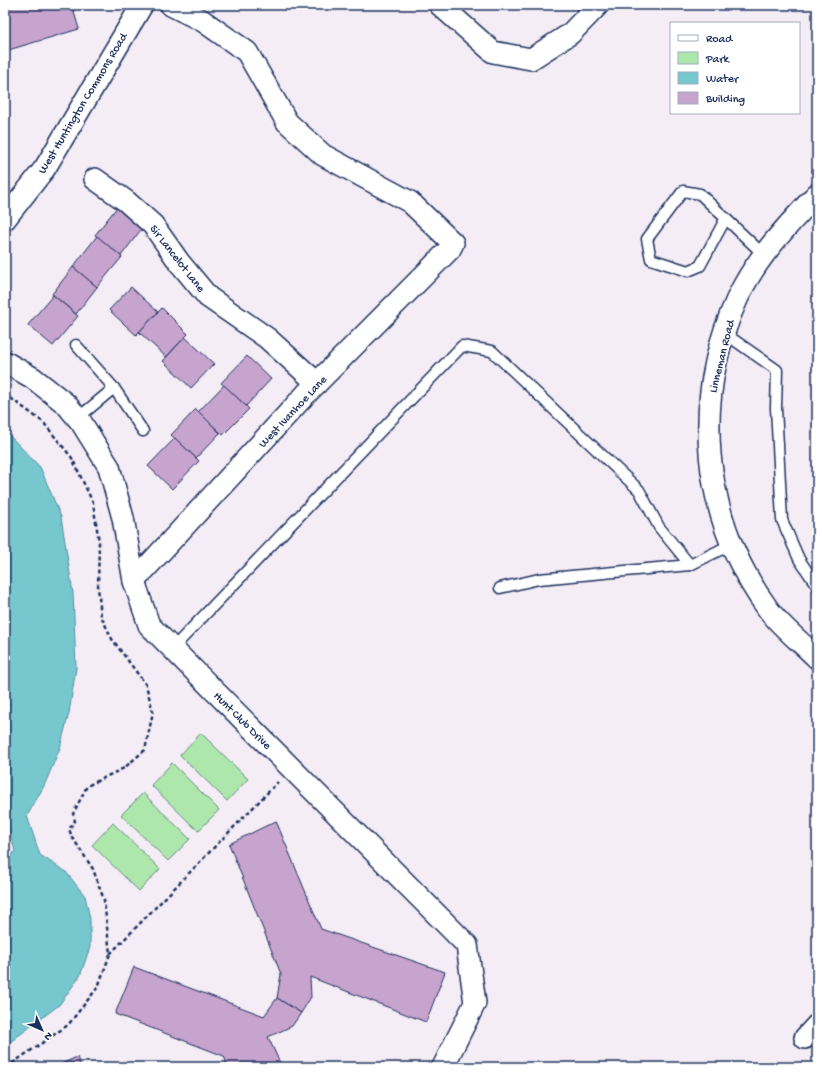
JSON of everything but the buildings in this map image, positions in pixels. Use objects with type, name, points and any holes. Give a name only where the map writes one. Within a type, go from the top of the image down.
[{"type":"street","name":"West Huntington Commons Road","points":[[5,219],[45,168],[142,5]]},
{"type":"street","name":"West Ivanhoe Lane","points":[[134,581],[317,383],[450,249],[453,244],[410,202],[323,155],[287,122],[247,52],[203,21],[171,5]]},
{"type":"street","points":[[440,5],[493,52],[531,59],[570,34],[598,5]]},
{"type":"street","name":"Sir Lancelot Lane","points":[[94,179],[126,201],[153,225],[179,262],[208,297],[267,338],[317,383]]},
{"type":"street","name":"Linneman Road","points":[[817,194],[764,255],[739,296],[724,333],[712,379],[708,414],[709,454],[716,493],[732,544],[747,573],[769,609],[817,658]]},
{"type":"street","name":"Hunt Club Drive","points":[[5,362],[51,390],[78,418],[109,468],[123,518],[134,581],[149,625],[467,945],[475,1003],[443,1067]]},
{"type":"lane","points":[[726,218],[700,266],[688,272],[651,259],[647,239],[683,190],[700,194],[726,218],[764,255]]},
{"type":"lane","points":[[724,333],[777,370],[776,408],[782,520],[799,559],[817,586]]},
{"type":"lane","points":[[76,345],[114,388],[143,432]]},
{"type":"lane","points":[[172,649],[462,346],[492,351],[639,490],[659,527],[690,565]]},
{"type":"lane","points":[[78,418],[114,388]]},
{"type":"lane","points":[[500,588],[539,579],[690,565],[732,544]]},
{"type":"path","points":[[5,394],[43,422],[72,458],[93,503],[99,542],[98,587],[101,616],[112,639],[146,685],[153,712],[145,750],[124,768],[87,786],[77,803],[73,814],[75,821],[69,829],[72,837],[94,869],[104,900],[110,954]]},
{"type":"path","points":[[6,1067],[68,1024],[98,987],[110,954],[291,768]]},
{"type":"green space","points":[[201,733],[248,779],[227,801],[180,755]]},
{"type":"green space","points":[[172,763],[219,810],[198,831],[151,785]]},
{"type":"green space","points":[[143,793],[190,839],[168,861],[121,815]]},
{"type":"green space","points":[[113,823],[160,869],[139,891],[92,845]]},
{"type":"water","points":[[5,431],[40,467],[61,517],[73,593],[76,668],[69,713],[60,748],[44,786],[27,816],[40,855],[66,872],[85,896],[90,919],[90,947],[80,976],[59,1005],[5,1046],[5,863],[15,851],[5,814]]}]
